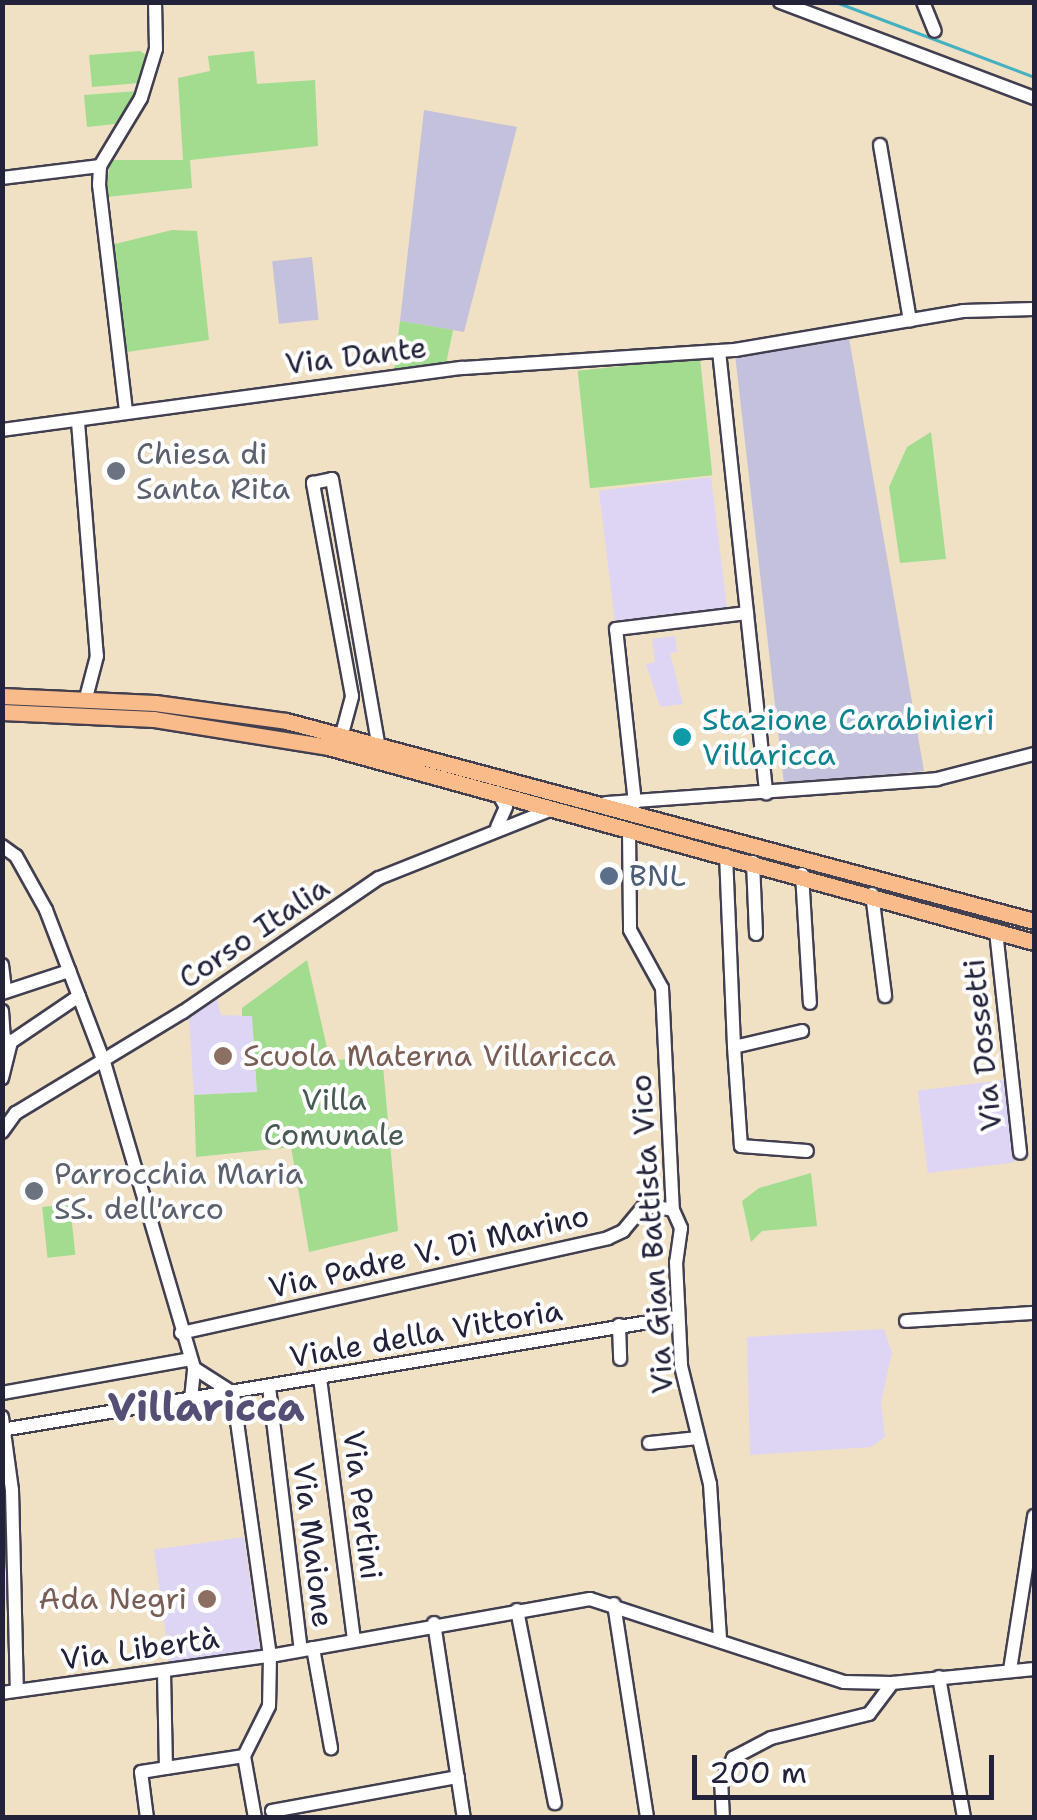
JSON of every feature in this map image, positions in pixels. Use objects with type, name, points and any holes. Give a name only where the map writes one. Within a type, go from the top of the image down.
[{"type":"main road","points":[[2,696],[86,698],[231,712],[342,734],[582,809],[629,829],[802,874],[1034,942]]},
{"type":"main road","points":[[2,712],[232,728],[552,808],[663,822],[1034,921]]},
{"type":"street","points":[[126,411],[100,166],[141,98],[156,50],[155,2]]},
{"type":"street","points":[[780,2],[1034,98]]},
{"type":"street","points":[[923,2],[935,31]]},
{"type":"street","points":[[880,145],[910,320]]},
{"type":"street","points":[[2,178],[100,166]]},
{"type":"street","name":"Via Dante","points":[[2,430],[462,368],[718,351],[910,320],[1034,308]]},
{"type":"street","points":[[718,351],[766,794]]},
{"type":"street","points":[[78,422],[97,656],[86,698]]},
{"type":"street","points":[[342,734],[352,696],[312,483],[332,480],[378,743]]},
{"type":"street","points":[[634,803],[616,629],[747,613]]},
{"type":"street","points":[[582,809],[938,779],[1034,754]]},
{"type":"street","points":[[497,792],[506,807],[497,827]]},
{"type":"street","points":[[663,822],[665,801]]},
{"type":"street","name":"Corso Italia","points":[[2,1132],[16,1113],[104,1062],[379,878],[497,827],[552,808]]},
{"type":"street","name":"Via Gian Battista Vico","points":[[629,829],[630,930],[662,988],[673,1210],[681,1228],[681,1366],[710,1484],[720,1640]]},
{"type":"street","points":[[2,846],[16,856],[46,910],[104,1062],[166,1260],[181,1333],[193,1364],[191,1400]]},
{"type":"street","points":[[726,855],[741,1146],[807,1151]]},
{"type":"street","points":[[753,862],[756,934]]},
{"type":"street","points":[[802,874],[810,1002]]},
{"type":"street","points":[[872,894],[885,996]]},
{"type":"street","name":"Via Dossetti","points":[[996,931],[1020,1153]]},
{"type":"street","points":[[2,964],[4,992],[70,971]]},
{"type":"street","points":[[6,1039],[79,996]]},
{"type":"street","points":[[2,1011],[6,1039],[2,1078]]},
{"type":"street","points":[[734,1048],[802,1031]]},
{"type":"street","name":"Via Padre V. Di Marino","points":[[181,1333],[608,1238],[644,1205],[673,1210]]},
{"type":"street","points":[[906,1321],[1034,1312]]},
{"type":"street","name":"Viale della Vittoria","points":[[3,1426],[191,1400],[678,1317]]},
{"type":"street","points":[[619,1325],[620,1359]]},
{"type":"street","points":[[2,1393],[193,1364],[233,1393],[270,1656],[268,1706],[244,1756],[255,1818]]},
{"type":"street","name":"Via Pertini","points":[[320,1378],[354,1639]]},
{"type":"street","name":"Via Maione","points":[[268,1387],[307,1649],[331,1748]]},
{"type":"street","points":[[3,1426],[10,1691]]},
{"type":"street","points":[[650,1444],[697,1438]]},
{"type":"street","points":[[1010,1670],[1034,1516]]},
{"type":"street","name":"Via Libertà","points":[[10,1691],[270,1656],[434,1623],[590,1599],[829,1679],[892,1684],[1034,1669]]},
{"type":"street","points":[[614,1604],[647,1818]]},
{"type":"street","points":[[517,1610],[554,1803]]},
{"type":"street","points":[[434,1623],[464,1818]]},
{"type":"street","points":[[164,1672],[160,1728],[166,1768]]},
{"type":"street","points":[[939,1677],[964,1818]]},
{"type":"street","points":[[723,1818],[720,1784],[733,1758],[771,1738],[869,1714],[892,1684]]},
{"type":"street","points":[[147,1818],[140,1772],[244,1756]]},
{"type":"street","points":[[272,1811],[458,1777]]},
{"type":"shaded area","points":[[424,110],[517,127],[464,332],[400,321]]},
{"type":"shaded area","points":[[312,257],[319,320],[279,324],[272,261]]},
{"type":"shaded area","points":[[849,338],[924,771],[784,784],[735,354]]},
{"type":"shaded area","points":[[711,477],[727,610],[615,624],[599,491]]},
{"type":"shaded area","points":[[675,636],[677,652],[670,653],[683,704],[660,707],[646,664],[655,662],[652,639]]},
{"type":"shaded area","name":"Scuola Materna Villaricca","points":[[216,997],[221,1015],[252,1016],[257,1092],[194,1095],[189,1019]]},
{"type":"shaded area","points":[[1004,1080],[1014,1162],[928,1173],[918,1091]]},
{"type":"shaded area","points":[[884,1329],[892,1352],[881,1403],[885,1437],[871,1447],[750,1455],[747,1337]]},
{"type":"shaded area","name":"Ada Negri","points":[[244,1537],[260,1651],[170,1664],[154,1550]]},
{"type":"green space","points":[[140,51],[146,55],[139,83],[92,87],[89,55]]},
{"type":"green space","points":[[254,51],[257,84],[315,80],[318,146],[190,160],[192,188],[106,197],[110,160],[183,160],[178,78],[210,71],[208,56]]},
{"type":"green space","points":[[138,91],[115,124],[87,127],[84,95]]},
{"type":"green space","points":[[172,230],[197,231],[209,340],[127,352],[111,245]]},
{"type":"green space","points":[[400,321],[453,330],[446,364],[394,371]]},
{"type":"green space","points":[[700,358],[712,475],[590,488],[578,371]]},
{"type":"green space","points":[[931,432],[946,559],[900,563],[889,487],[907,447]]},
{"type":"green space","name":"Villa Comunale","points":[[307,960],[330,1061],[382,1055],[398,1231],[309,1252],[291,1147],[196,1157],[194,1095],[257,1092],[252,1016],[242,1016],[242,1008]]},
{"type":"green space","points":[[811,1173],[817,1226],[762,1231],[751,1242],[742,1201],[759,1188]]},
{"type":"green space","points":[[70,1204],[75,1255],[47,1258],[42,1207]]},
{"type":"waterway","points":[[836,2],[1034,77]]},
{"type":"place","name":"Chiesa di Santa Rita","points":[[116,471]]},
{"type":"place","name":"Stazione Carabinieri Villaricca","points":[[682,737]]},
{"type":"place","name":"BNL","points":[[609,876]]},
{"type":"place","name":"Scuola Materna Villaricca","points":[[223,1056]]},
{"type":"place","name":"Parrocchia Maria SS. dell'arco","points":[[34,1191]]},
{"type":"place","name":"Ada Negri","points":[[207,1599]]},
{"type":"district","name":"Villaricca","points":[[206,1407]]}]
